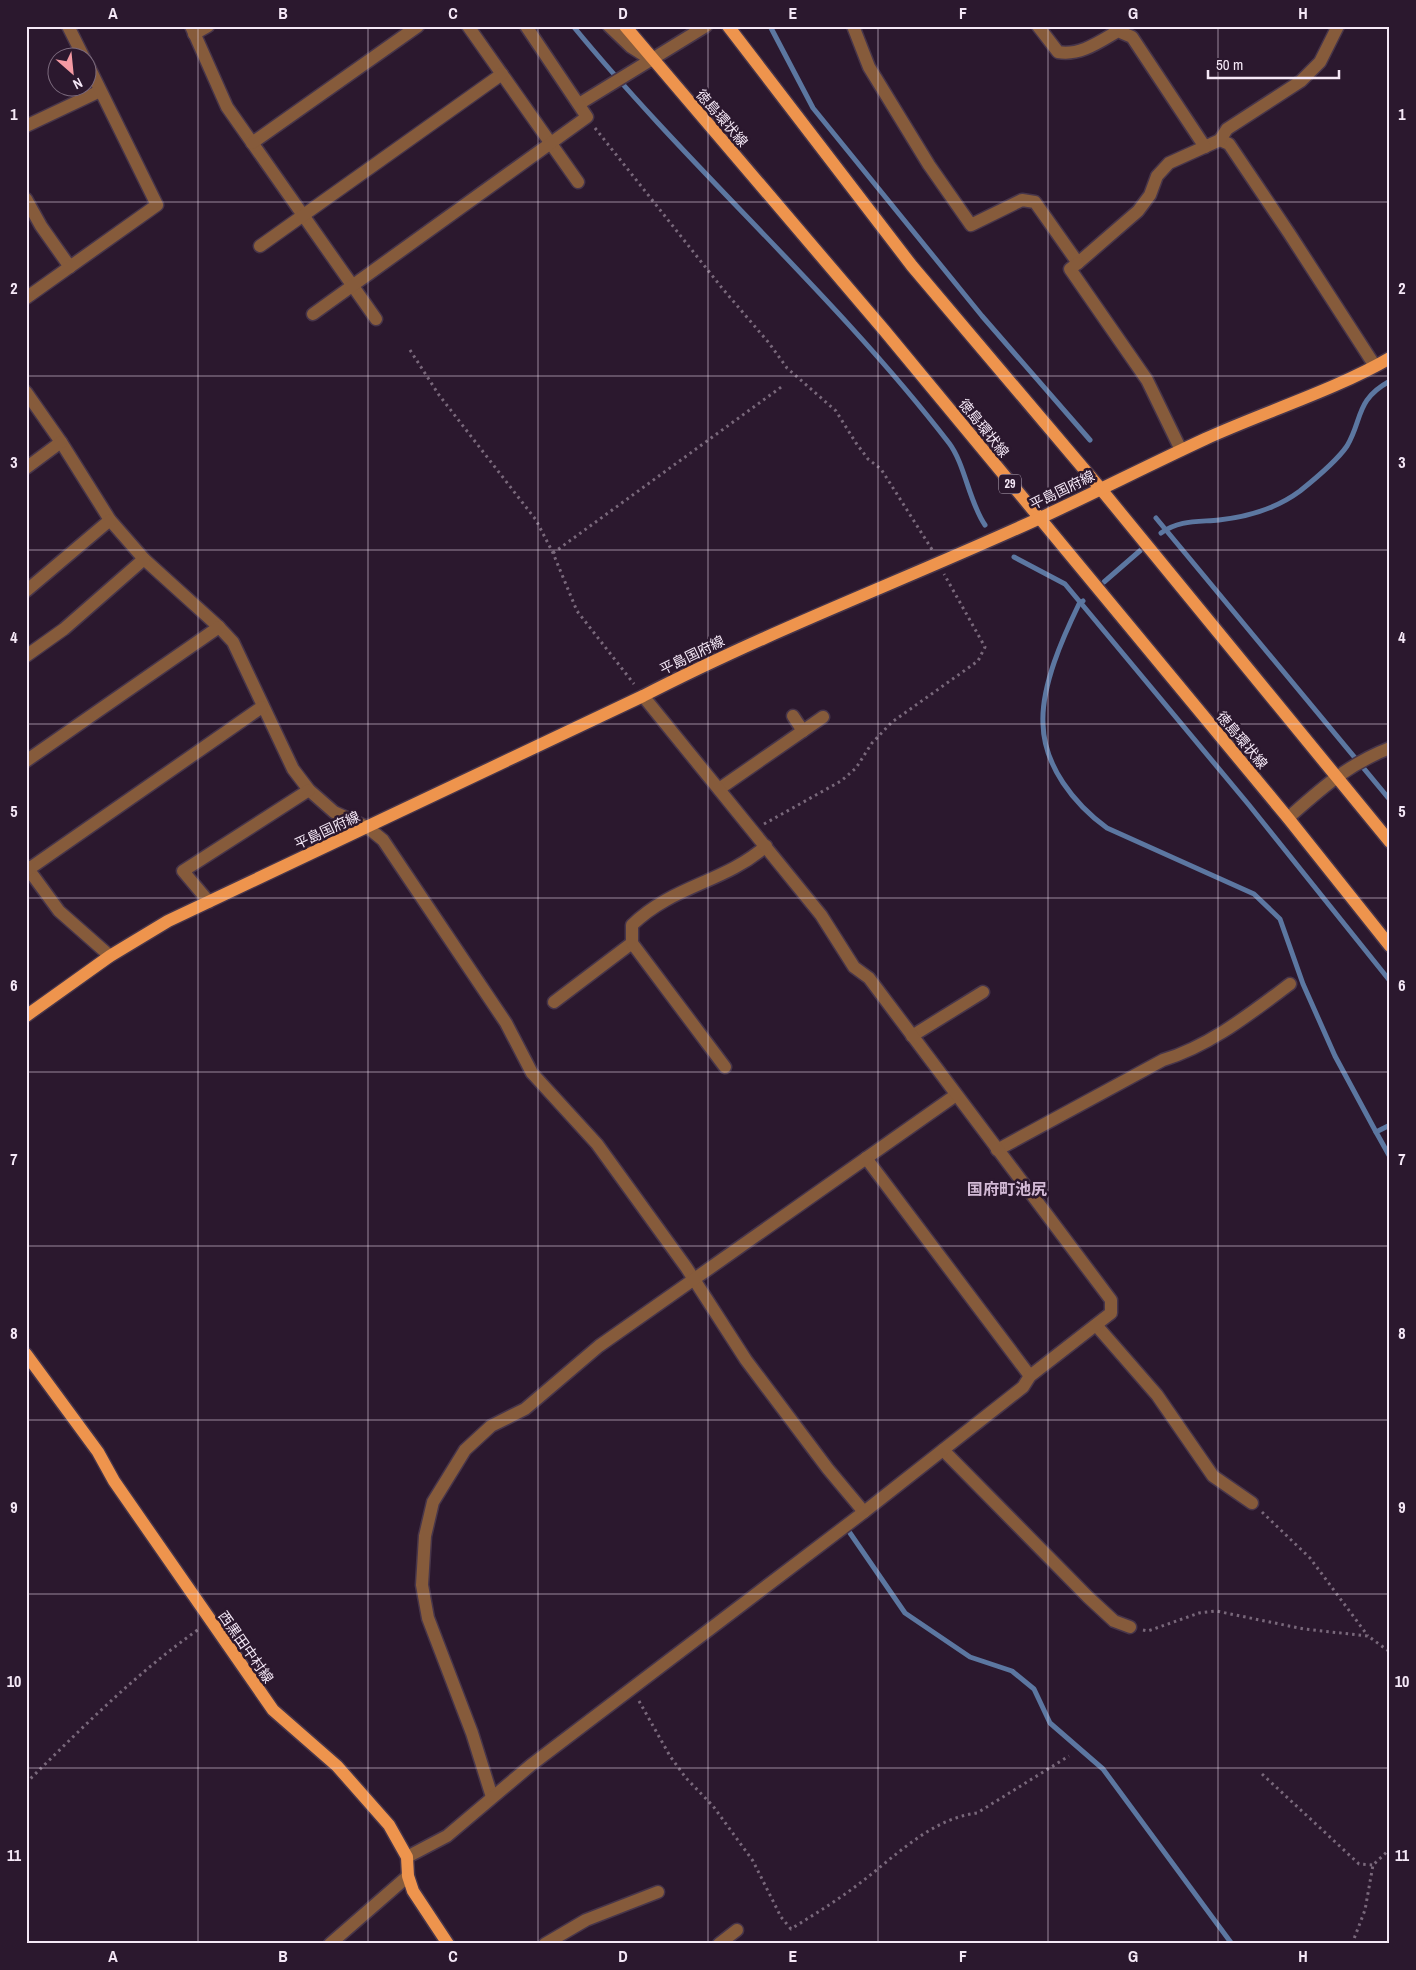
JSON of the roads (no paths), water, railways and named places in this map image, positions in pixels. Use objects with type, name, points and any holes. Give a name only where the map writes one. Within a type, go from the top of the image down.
[{"type":"main road","name":"徳島環状線","points":[[625,26],[884,330],[1288,818],[1390,946]]},
{"type":"main road","points":[[728,26],[912,266],[1100,488],[1390,842]]},
{"type":"main road","name":"平島国府線","points":[[26,1016],[110,956],[168,922],[209,902],[707,664],[1039,518],[1181,450],[1390,358]]},
{"type":"main road","name":"西黒田中村線","points":[[26,1354],[98,1452],[114,1481],[273,1710],[337,1766],[389,1825],[407,1857],[408,1876],[416,1897],[448,1944]]},
{"type":"street","points":[[68,26],[79,48]]},
{"type":"street","points":[[208,26],[192,30],[227,106],[376,319]]},
{"type":"street","points":[[252,143],[418,26]]},
{"type":"street","points":[[468,26],[578,182]]},
{"type":"street","points":[[313,314],[587,117],[526,26]]},
{"type":"street","points":[[609,26],[631,48],[653,61]]},
{"type":"street","points":[[579,104],[653,61],[706,26]]},
{"type":"street","points":[[853,26],[869,67],[929,165],[971,225],[1022,200],[1035,202],[1078,263]]},
{"type":"street","points":[[1038,26],[1058,52],[1070,54],[1084,50],[1118,31],[1132,37],[1206,147]]},
{"type":"street","points":[[1181,450],[1146,380],[1070,269],[1138,212],[1150,195],[1157,176],[1169,163],[1220,140],[1227,129],[1301,81],[1320,62],[1338,26]]},
{"type":"street","points":[[260,246],[502,74]]},
{"type":"street","points":[[26,298],[158,205],[98,86]]},
{"type":"street","points":[[26,126],[100,90]]},
{"type":"street","points":[[1220,140],[1229,144],[1375,366]]},
{"type":"street","points":[[26,199],[41,226],[70,267]]},
{"type":"street","points":[[26,392],[61,442],[110,520],[144,559],[233,642],[262,707],[293,769],[309,790],[334,812],[367,827],[383,840],[506,1024],[532,1073],[597,1144],[635,1194],[746,1360],[828,1469],[864,1512]]},
{"type":"street","points":[[26,468],[61,442]]},
{"type":"street","points":[[26,591],[110,520]]},
{"type":"street","points":[[26,656],[64,628],[144,559]]},
{"type":"street","points":[[26,761],[219,627]]},
{"type":"street","points":[[407,1857],[447,1836],[631,1687],[864,1512],[1023,1387],[1030,1376],[1112,1313],[1111,1300],[869,978],[854,967],[821,915],[643,696]]},
{"type":"street","points":[[110,956],[60,911],[27,869],[262,707]]},
{"type":"street","points":[[793,716],[803,731]]},
{"type":"street","points":[[719,789],[823,718]]},
{"type":"street","points":[[1288,818],[1337,776],[1358,761],[1390,748]]},
{"type":"street","points":[[209,902],[183,871],[309,790]]},
{"type":"street","points":[[725,1067],[632,943],[632,925],[646,911],[678,892],[728,872],[766,846]]},
{"type":"street","points":[[554,1002],[632,943]]},
{"type":"street","points":[[997,1150],[1163,1060],[1188,1053],[1250,1013],[1290,984]]},
{"type":"street","points":[[912,1036],[983,992]]},
{"type":"street","points":[[492,1798],[472,1732],[428,1618],[422,1585],[425,1536],[433,1502],[465,1450],[491,1426],[525,1409],[599,1346],[956,1095]]},
{"type":"street","points":[[866,1158],[1030,1376]]},
{"type":"street","points":[[1096,1325],[1157,1395],[1213,1476],[1252,1503]]},
{"type":"street","points":[[943,1450],[1088,1597],[1114,1621],[1130,1627]]},
{"type":"street","points":[[330,1944],[408,1876]]},
{"type":"street","points":[[546,1944],[586,1920],[658,1892]]},
{"type":"street","points":[[719,1944],[737,1930]]},
{"type":"waterway","points":[[573,26],[666,131],[811,284],[905,388],[949,443],[959,461],[975,505],[985,525]]},
{"type":"waterway","points":[[770,26],[813,108],[982,316],[1090,440]]},
{"type":"waterway","points":[[1161,533],[1181,524],[1230,519],[1251,514],[1272,507],[1291,497],[1319,476],[1342,452],[1352,436],[1365,403],[1371,395],[1390,381]]},
{"type":"waterway","points":[[1156,518],[1390,800]]},
{"type":"waterway","points":[[1104,582],[1142,549]]},
{"type":"waterway","points":[[1014,557],[1065,584],[1249,805],[1390,981]]},
{"type":"waterway","points":[[1083,601],[1079,604],[1066,631],[1054,662],[1043,709],[1045,740],[1055,769],[1063,783],[1083,808],[1107,828],[1254,894],[1280,919],[1303,984],[1335,1056],[1376,1132]]},
{"type":"waterway","points":[[1390,1125],[1376,1132],[1390,1157]]},
{"type":"waterway","points":[[850,1533],[905,1613],[970,1657],[1012,1671],[1034,1689],[1050,1723],[1103,1769],[1232,1944]]},
{"type":"district","name":"国府町池尻","points":[[1007,1189]]}]
